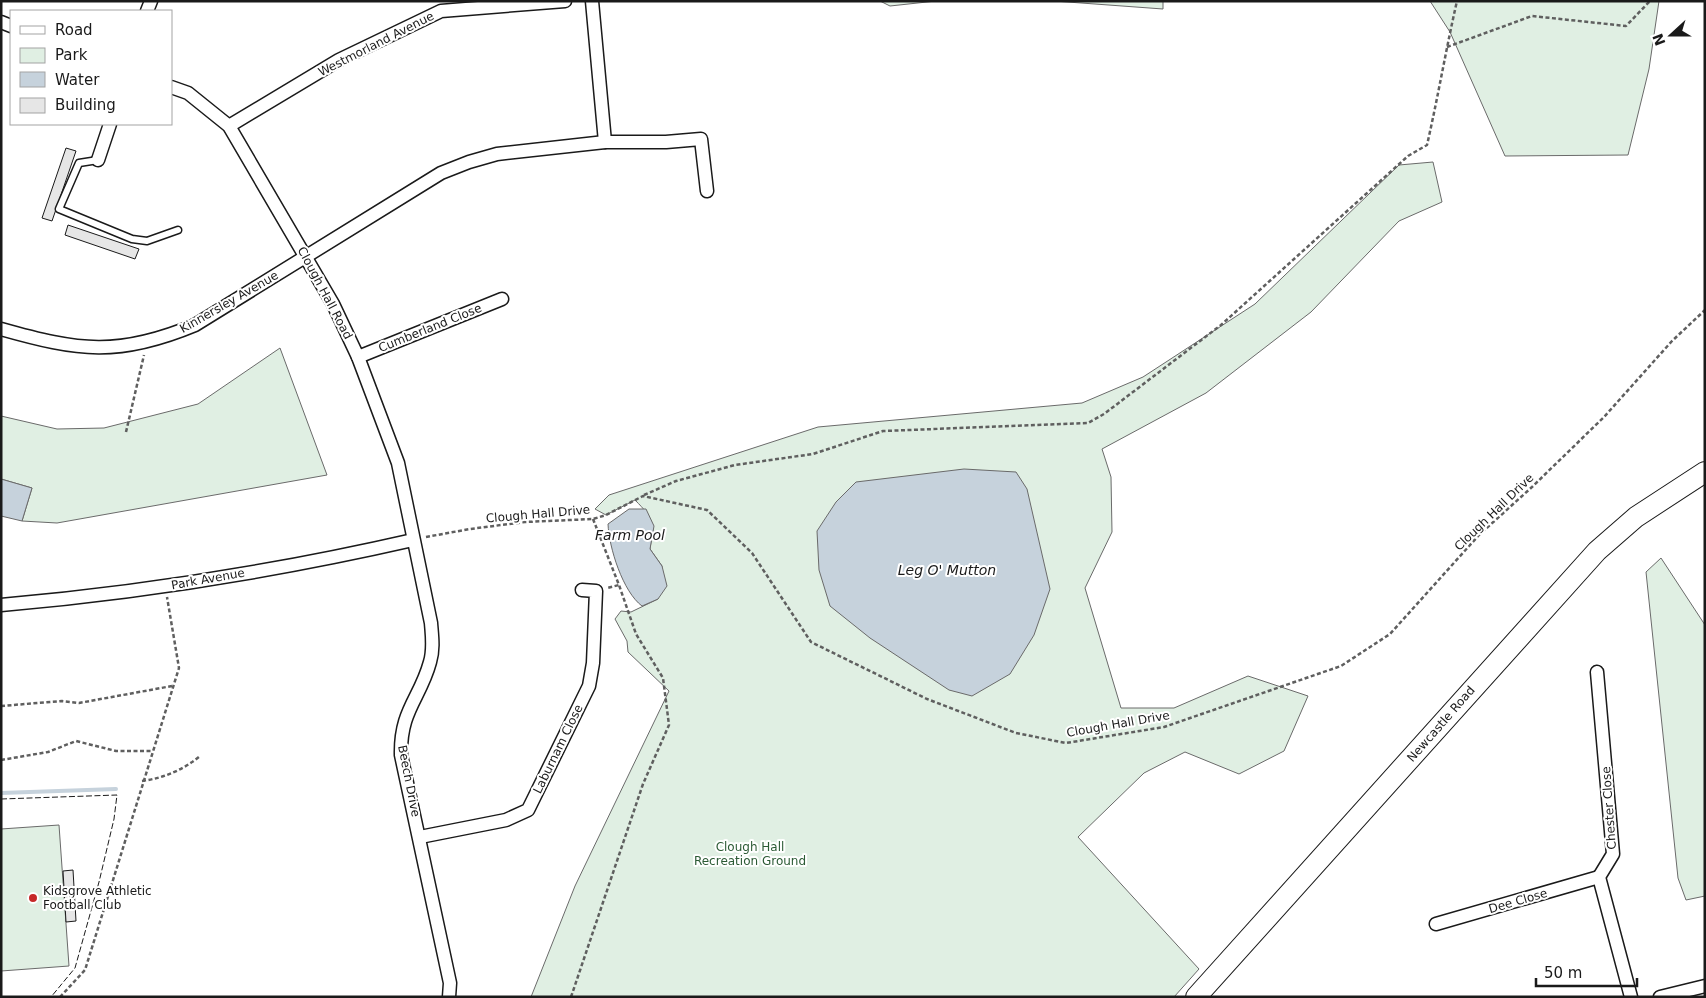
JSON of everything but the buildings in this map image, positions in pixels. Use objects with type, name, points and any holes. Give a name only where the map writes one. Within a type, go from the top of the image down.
[{"type":"highway","name":"Newcastle Road","points":[[1196,997],[1597,551],[1636,517],[1705,472]]},
{"type":"street","name":"Westmorland Avenue","points":[[230,126],[339,60],[441,11],[452,8],[565,1]]},
{"type":"street","points":[[592,1],[604,142]]},
{"type":"street","name":"Clough Hall Road","points":[[172,87],[188,94],[230,126],[307,256],[333,304],[358,357],[398,463],[413,540]]},
{"type":"street","points":[[98,160],[110,125]]},
{"type":"street","points":[[307,256],[441,173],[497,154],[604,142],[666,142],[701,139],[707,191]]},
{"type":"street","name":"Kinnersley Avenue","points":[[1,329],[69,346],[103,348],[146,343],[195,325],[307,256]]},
{"type":"street","name":"Cumberland Close","points":[[358,357],[502,299]]},
{"type":"street","name":"Park Avenue","points":[[1,604],[83,598],[165,586],[312,561],[413,540]]},
{"type":"street","name":"Beech Drive","points":[[413,540],[431,623],[433,647],[430,663],[405,717],[401,736],[401,755],[450,983],[449,997]]},
{"type":"street","points":[[582,590],[596,591]]},
{"type":"street","name":"Laburnam Close","points":[[420,837],[506,820],[528,810],[589,686],[593,663],[596,591]]},
{"type":"street","name":"Chester Close","points":[[1597,672],[1613,854],[1599,877]]},
{"type":"street","points":[[1599,877],[1631,997]]},
{"type":"street","name":"Dee Close","points":[[1436,924],[1599,877]]},
{"type":"street","points":[[1660,997],[1705,986]]},
{"type":"lane","points":[[98,160],[79,163],[59,208],[132,240],[146,241],[178,230]]},
{"type":"path","points":[[643,496],[676,481],[693,476],[736,465],[813,454],[883,431],[1088,423],[1221,325],[1408,156],[1427,145],[1442,82],[1446,48],[1457,1]]},
{"type":"path","points":[[1446,48],[1532,16],[1626,26],[1650,1]]},
{"type":"path","name":"Clough Hall Drive","points":[[413,540],[470,529],[525,522],[593,519],[606,515],[643,496],[707,510],[752,553],[811,642],[927,699],[1016,733],[1066,743],[1164,727],[1342,666],[1390,634],[1479,535],[1532,488],[1604,417],[1672,342],[1705,310]]},
{"type":"path","points":[[126,432],[146,343]]},
{"type":"path","points":[[571,997],[643,784],[669,725],[663,678],[636,634],[593,519]]},
{"type":"path","points":[[596,591],[619,585]]},
{"type":"path","points":[[60,997],[85,970],[142,781],[179,668],[165,586]]},
{"type":"path","points":[[1,706],[62,701],[79,703],[172,686]]},
{"type":"path","points":[[1,760],[48,752],[76,741],[116,751],[152,751]]},
{"type":"path","points":[[142,781],[162,778],[191,764],[200,756]]},
{"type":"green space","points":[[880,1],[936,1],[890,6]]},
{"type":"green space","points":[[1054,1],[1163,1],[1163,9]]},
{"type":"green space","points":[[1430,1],[1659,1],[1649,69],[1628,155],[1505,156],[1450,32]]},
{"type":"green space","name":"Clough Hall Recreation Ground","points":[[1433,162],[1442,202],[1399,221],[1311,312],[1206,393],[1102,449],[1111,477],[1112,532],[1085,588],[1121,708],[1174,708],[1248,676],[1308,696],[1284,751],[1239,774],[1185,752],[1144,773],[1078,837],[1199,969],[1174,997],[531,997],[575,886],[669,691],[628,652],[627,641],[615,619],[621,611],[631,612],[658,599],[662,566],[650,549],[651,522],[646,512],[635,500],[606,515],[595,509],[609,495],[818,427],[1082,403],[1143,377],[1255,304],[1399,165]]},
{"type":"green space","points":[[280,348],[327,475],[57,523],[22,521],[32,488],[1,479],[1,416],[57,429],[104,428],[198,404]]},
{"type":"green space","points":[[1661,558],[1705,625],[1705,896],[1686,900],[1678,878],[1646,572]]},
{"type":"green space","name":"Kidsgrove Athletic Football Club","points":[[59,825],[69,966],[1,971],[1,829]]},
{"type":"water","name":"Leg O' Mutton","points":[[964,469],[1016,472],[1027,489],[1050,589],[1034,635],[1010,674],[972,696],[949,690],[870,638],[830,606],[819,570],[817,531],[836,502],[856,482]]},
{"type":"water","points":[[1,479],[32,488],[22,521],[1,516]]},
{"type":"water","name":"Farm Pool","points":[[629,509],[646,509],[654,526],[650,549],[662,566],[667,586],[658,599],[642,606],[629,591],[623,580],[614,557],[609,534],[608,524]]},
{"type":"waterway","points":[[1,793],[116,789]]},
{"type":"fence","points":[[1,799],[117,795],[114,819],[99,882],[75,968],[51,997]]},
{"type":"place","name":"Kidsgrove Athletic Football Club","points":[[33,898]]}]
